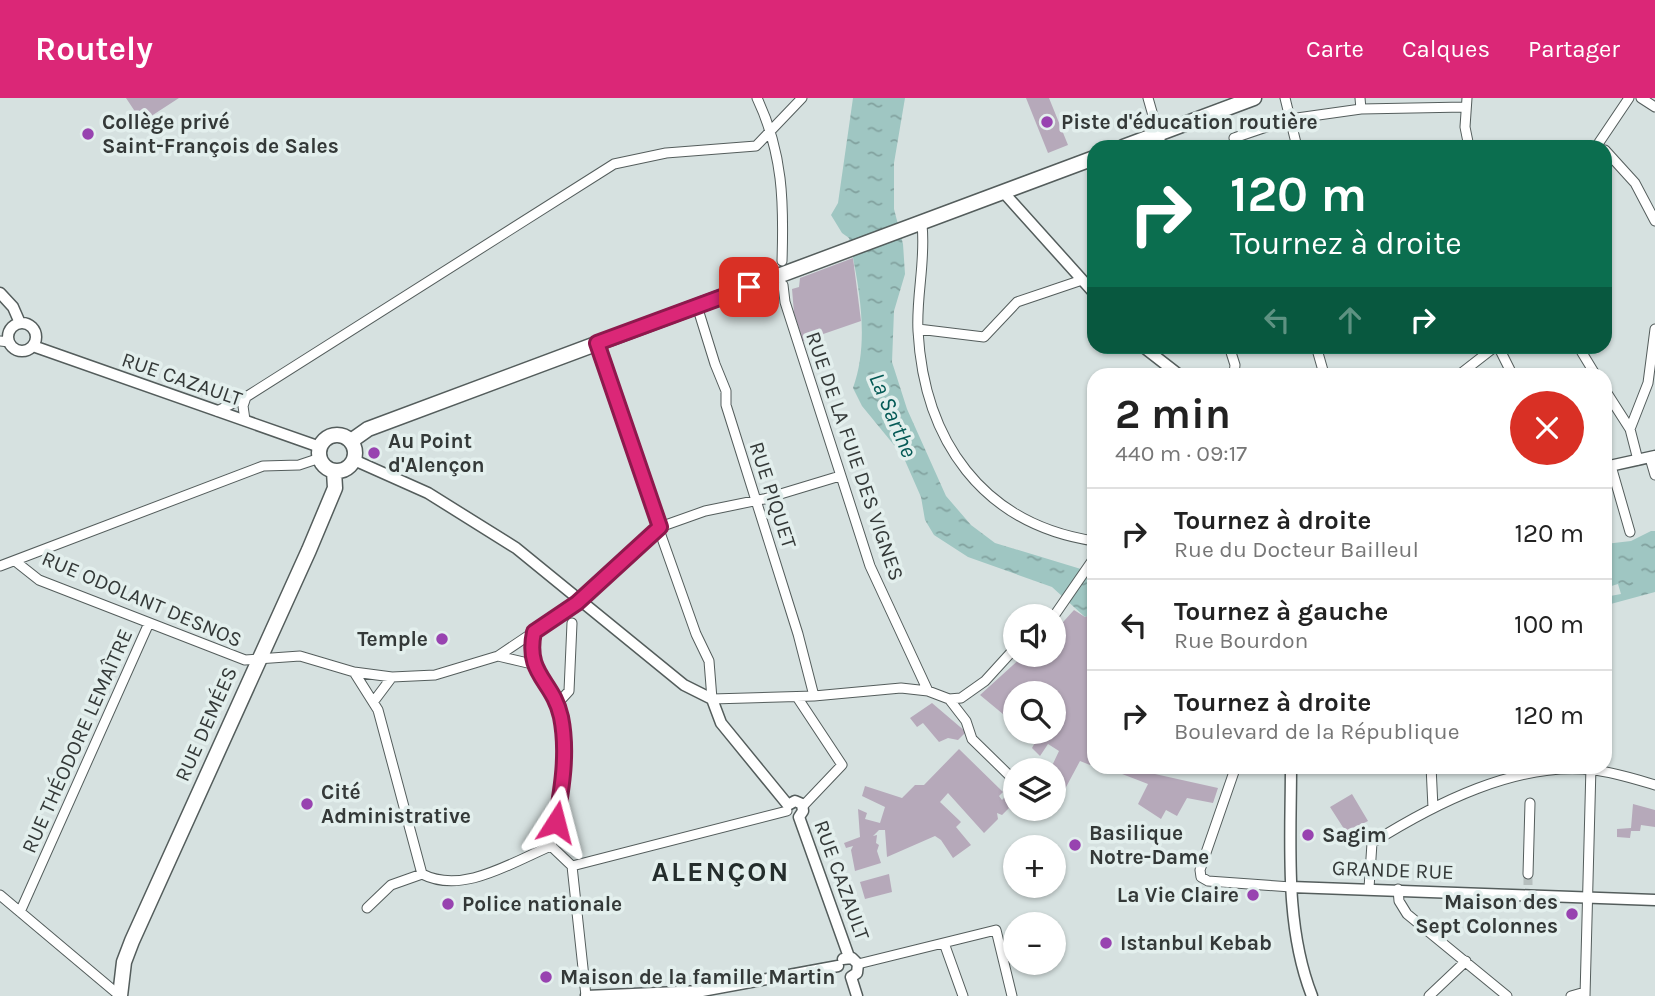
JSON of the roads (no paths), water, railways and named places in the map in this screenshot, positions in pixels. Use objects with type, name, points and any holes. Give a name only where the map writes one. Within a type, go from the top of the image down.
[{"type":"main road","points":[[1160,140],[1238,101],[1254,98]]},
{"type":"main road","points":[[351,441],[368,429],[922,225],[1087,161]]},
{"type":"main road","points":[[334,436],[351,441],[355,450],[354,460],[346,469],[334,471],[325,467],[320,453],[334,436]]},
{"type":"main road","name":"RUE DEMÉES","points":[[120,996],[124,962],[132,940],[335,488],[334,471]]},
{"type":"street","points":[[757,98],[773,131],[779,159],[782,261]]},
{"type":"street","points":[[218,411],[246,397],[614,164],[666,153],[756,146],[802,98]]},
{"type":"street","points":[[1148,98],[1160,140]]},
{"type":"street","points":[[1285,98],[1295,140]]},
{"type":"street","points":[[1360,98],[1361,109]]},
{"type":"street","points":[[1604,140],[1629,98]]},
{"type":"street","points":[[1641,98],[1655,107]]},
{"type":"street","points":[[1234,138],[1290,119],[1361,109],[1466,103],[1469,140]]},
{"type":"street","points":[[1612,159],[1635,183],[1655,219]]},
{"type":"street","points":[[1004,194],[1087,285]]},
{"type":"street","points":[[922,225],[918,329],[930,402],[945,440],[963,468],[990,498],[1015,514],[1073,538],[1087,540]]},
{"type":"street","points":[[918,329],[984,337],[1017,302],[1082,280]]},
{"type":"street","name":"RUE DE LA FUIE DES VIGNES","points":[[783,285],[785,302],[870,566],[928,691]]},
{"type":"street","points":[[0,293],[13,307],[20,323],[28,324],[35,330],[33,346]]},
{"type":"street","name":"RUE PIQUET","points":[[697,306],[719,370],[726,405],[798,634],[814,696]]},
{"type":"street","name":"RUE CAZAULT","points":[[20,323],[11,328],[4,341],[13,349],[22,351],[33,346],[245,421],[320,453]]},
{"type":"street","points":[[1630,429],[1648,383],[1655,330]]},
{"type":"street","points":[[597,343],[696,634],[709,661],[712,699]]},
{"type":"street","points":[[1152,354],[1170,368]]},
{"type":"street","points":[[1468,368],[1486,354]]},
{"type":"street","points":[[245,421],[243,406],[246,397]]},
{"type":"street","points":[[1612,401],[1630,429],[1638,460]]},
{"type":"street","points":[[0,566],[263,466],[299,465],[320,453]]},
{"type":"street","points":[[1612,465],[1653,457],[1655,475]]},
{"type":"street","points":[[354,460],[428,493],[516,548],[684,685],[712,699],[797,697],[901,688],[928,691],[949,699],[961,698],[979,686],[1003,661]]},
{"type":"street","points":[[374,701],[392,677],[435,675],[498,656],[581,600],[660,527],[705,511],[756,500],[840,476]]},
{"type":"street","points":[[1612,478],[1630,532]]},
{"type":"street","name":"RUE ODOLANT DESNOS","points":[[15,561],[39,580],[244,660],[300,656],[354,672],[392,677]]},
{"type":"street","points":[[1063,604],[1087,568]]},
{"type":"street","name":"RUE THÉODORE LEMAÎTRE","points":[[20,912],[149,623]]},
{"type":"street","points":[[557,704],[569,691],[572,623]]},
{"type":"street","points":[[534,632],[530,650],[532,664],[557,704],[561,717],[563,780],[551,846]]},
{"type":"street","points":[[498,656],[532,664]]},
{"type":"street","points":[[354,672],[374,701],[422,874],[439,883],[468,880],[551,846]]},
{"type":"street","points":[[572,866],[788,808],[790,816],[801,811],[842,765],[797,697]]},
{"type":"street","name":"RUE CAZAULT","points":[[712,699],[721,723],[788,808]]},
{"type":"street","points":[[949,699],[966,721],[972,739],[1003,769]]},
{"type":"street","name":"GRANDE RUE","points":[[1233,774],[1200,870],[1200,877],[1208,881],[1291,887],[1527,890],[1586,897],[1655,900]]},
{"type":"street","points":[[1291,774],[1291,887],[1302,967],[1312,996]]},
{"type":"street","points":[[1431,774],[1433,808]]},
{"type":"street","points":[[1369,888],[1372,843],[1433,808],[1504,780],[1535,774]]},
{"type":"street","points":[[1572,996],[1585,994],[1591,774]]},
{"type":"street","points":[[1612,774],[1655,785]]},
{"type":"street","points":[[1528,874],[1530,803]]},
{"type":"street","name":"RUE CAZAULT","points":[[801,811],[853,960]]},
{"type":"street","points":[[551,846],[572,866],[586,996],[702,994],[838,966],[843,959],[853,960],[944,943],[996,930],[1012,996]]},
{"type":"street","points":[[367,908],[391,885],[422,874]]},
{"type":"street","points":[[1398,889],[1399,901],[1407,914],[1507,996]]},
{"type":"street","points":[[0,895],[120,996]]},
{"type":"street","points":[[944,943],[963,996]]},
{"type":"street","points":[[838,966],[842,975],[851,977],[857,973],[853,960]]},
{"type":"street","points":[[1429,996],[1466,961]]},
{"type":"street","points":[[851,977],[857,996]]},
{"type":"water","name":"La Sarthe","points":[[853,98],[905,98],[894,163],[894,209],[903,244],[905,274],[894,311],[892,362],[907,409],[946,496],[971,525],[995,543],[1087,571],[1087,616],[1085,617],[1052,587],[968,557],[934,535],[925,520],[921,497],[903,456],[862,406],[853,388],[861,351],[861,313],[849,238],[842,233],[831,215],[838,203]]},
{"type":"water","points":[[1655,531],[1655,592],[1612,604],[1612,596],[1621,594],[1618,584],[1612,586],[1612,543],[1631,541]]},
{"type":"tunnel","points":[[1528,874],[1528,885]]},
{"type":"place","name":"Piste d'éducation routière","points":[[1047,122]]},
{"type":"place","name":"Collège privé Saint-François de Sales","points":[[88,134]]},
{"type":"place","name":"Au Point d'Alençon","points":[[374,453]]},
{"type":"place","name":"Temple","points":[[442,639]]},
{"type":"place","name":"Cité Administrative","points":[[307,804]]},
{"type":"place","name":"Sagim","points":[[1308,835]]},
{"type":"place","name":"Basilique Notre-Dame","points":[[1075,845]]},
{"type":"place","name":"La Vie Claire","points":[[1253,895]]},
{"type":"place","name":"Police nationale","points":[[448,904]]},
{"type":"place","name":"Maison des Sept Colonnes","points":[[1572,914]]},
{"type":"place","name":"Istanbul Kebab","points":[[1106,943]]},
{"type":"place","name":"Maison de la famille Martin","points":[[546,977]]},
{"type":"district","name":"ALENÇON","points":[[721,871]]}]
